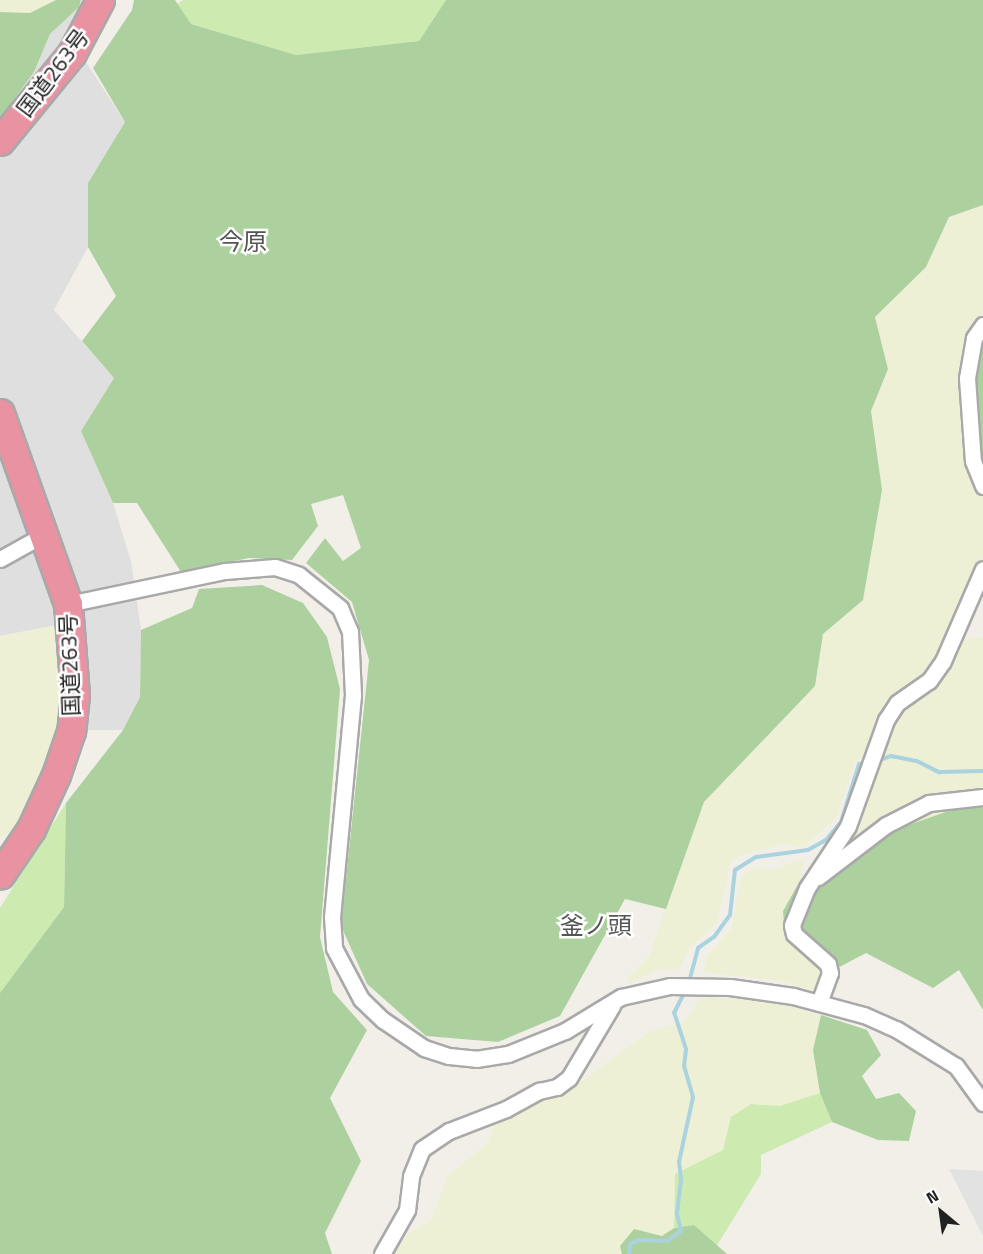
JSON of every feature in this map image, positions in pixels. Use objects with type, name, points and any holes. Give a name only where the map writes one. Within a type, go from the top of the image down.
[{"type":"highway","name":"国道263号","points":[[0,141],[72,53],[100,0]]},
{"type":"highway","name":"国道263号","points":[[0,413],[45,534],[68,604],[75,695],[71,731],[31,829],[0,875]]},
{"type":"street","points":[[983,325],[974,338],[967,378],[972,461],[983,486]]},
{"type":"street","points":[[0,559],[45,534]]},
{"type":"street","points":[[68,604],[225,571],[275,567],[299,575],[340,608],[350,631],[353,695],[332,917],[334,948],[361,999],[403,1035],[449,1056],[476,1059],[508,1054],[565,1031],[621,997],[670,986],[730,987],[819,1003],[864,1015],[932,1050],[957,1066],[983,1103]]},
{"type":"street","points":[[819,1003],[830,973],[828,964],[794,934],[792,925],[807,888],[848,826],[872,755],[897,703],[929,681],[943,661],[983,569]]},
{"type":"street","points":[[807,888],[840,857],[886,825],[929,803],[983,797]]},
{"type":"street","points":[[382,1254],[407,1209],[411,1176],[422,1149],[449,1131],[506,1109],[539,1091],[557,1087],[569,1078],[605,1014],[621,997]]},
{"type":"shaded area","points":[[79,7],[102,18],[82,56],[125,122],[88,183],[88,247],[54,310],[114,378],[81,431],[113,503],[131,561],[141,630],[140,697],[123,730],[61,730],[58,625],[0,636],[0,119],[34,72],[50,34]]},
{"type":"shaded area","points":[[949,1169],[983,1171],[983,1236]]},
{"type":"green space","points":[[0,0],[56,0],[31,13],[0,12]]},
{"type":"green space","points":[[56,0],[81,0],[79,7],[50,34],[34,72],[0,119],[0,12],[30,13]]},
{"type":"green space","points":[[134,0],[175,0],[191,24],[296,55],[419,41],[446,0],[983,0],[983,205],[949,217],[926,267],[875,317],[888,369],[871,411],[882,490],[863,600],[823,634],[815,686],[704,802],[666,909],[625,899],[560,1016],[498,1042],[426,1036],[367,984],[341,926],[369,660],[352,602],[306,563],[325,538],[343,561],[361,548],[343,495],[311,504],[318,526],[292,560],[249,558],[181,572],[137,503],[113,503],[81,431],[114,378],[82,341],[116,296],[88,247],[88,183],[125,122],[93,68],[132,10]]},
{"type":"green space","points":[[183,0],[446,0],[419,41],[296,55],[191,24],[177,4]]},
{"type":"green space","points":[[983,205],[983,313],[969,338],[969,462],[983,494],[983,558],[931,673],[887,705],[869,752],[855,762],[837,817],[804,847],[784,844],[738,856],[730,865],[717,923],[692,946],[679,969],[657,970],[629,984],[628,977],[649,956],[704,802],[815,686],[823,634],[863,600],[882,490],[871,411],[888,369],[875,316],[926,267],[949,217]]},
{"type":"green space","points":[[983,332],[983,476],[977,462],[971,377]]},
{"type":"green space","points":[[262,585],[303,603],[327,637],[340,689],[320,937],[333,992],[367,1030],[330,1098],[361,1161],[325,1233],[332,1254],[0,1254],[0,993],[64,907],[66,803],[123,730],[140,697],[141,630],[192,608],[199,589]]},
{"type":"green space","points":[[58,625],[61,730],[24,825],[0,838],[0,636]]},
{"type":"green space","points":[[983,637],[983,808],[968,804],[822,879],[860,821],[900,711],[936,687],[962,638]]},
{"type":"green space","points":[[66,803],[64,907],[0,993],[0,908]]},
{"type":"green space","points":[[968,804],[983,808],[983,1010],[959,970],[933,988],[866,953],[826,974],[785,937],[783,911],[801,879],[822,879],[892,831]]},
{"type":"green space","points":[[804,858],[801,879],[783,911],[826,974],[820,993],[780,981],[703,972],[707,956],[731,929],[741,877],[752,869],[775,869]]},
{"type":"green space","points":[[756,997],[821,1015],[813,1050],[820,1093],[780,1106],[751,1104],[731,1117],[723,1150],[675,1174],[674,1228],[662,1236],[634,1229],[620,1246],[622,1254],[389,1254],[393,1243],[432,1219],[447,1177],[488,1142],[495,1121],[563,1094],[649,1032],[685,1021],[700,998]]},
{"type":"green space","points":[[821,1015],[867,1030],[881,1055],[862,1076],[876,1099],[899,1093],[916,1111],[909,1141],[878,1140],[832,1122],[820,1093],[813,1050]]},
{"type":"green space","points":[[820,1093],[832,1122],[761,1155],[761,1174],[716,1247],[694,1225],[674,1228],[675,1174],[723,1150],[731,1117],[751,1104],[780,1106]]},
{"type":"green space","points":[[694,1225],[727,1254],[622,1254],[620,1246],[634,1229],[662,1236],[674,1228]]},
{"type":"waterway","points":[[877,761],[891,756],[917,761],[939,772],[983,771]]},
{"type":"waterway","points":[[689,982],[698,948],[714,937],[730,915],[735,870],[756,857],[808,850],[826,840],[841,822],[859,764],[866,763]]},
{"type":"waterway","points":[[629,1254],[630,1244],[639,1240],[667,1241],[681,1231],[677,1213],[681,1178],[679,1162],[693,1097],[684,1066],[686,1049],[674,1013],[686,989]]},
{"type":"district","name":"今原","points":[[243,242]]},
{"type":"district","name":"釜ノ頭","points":[[596,926]]}]
